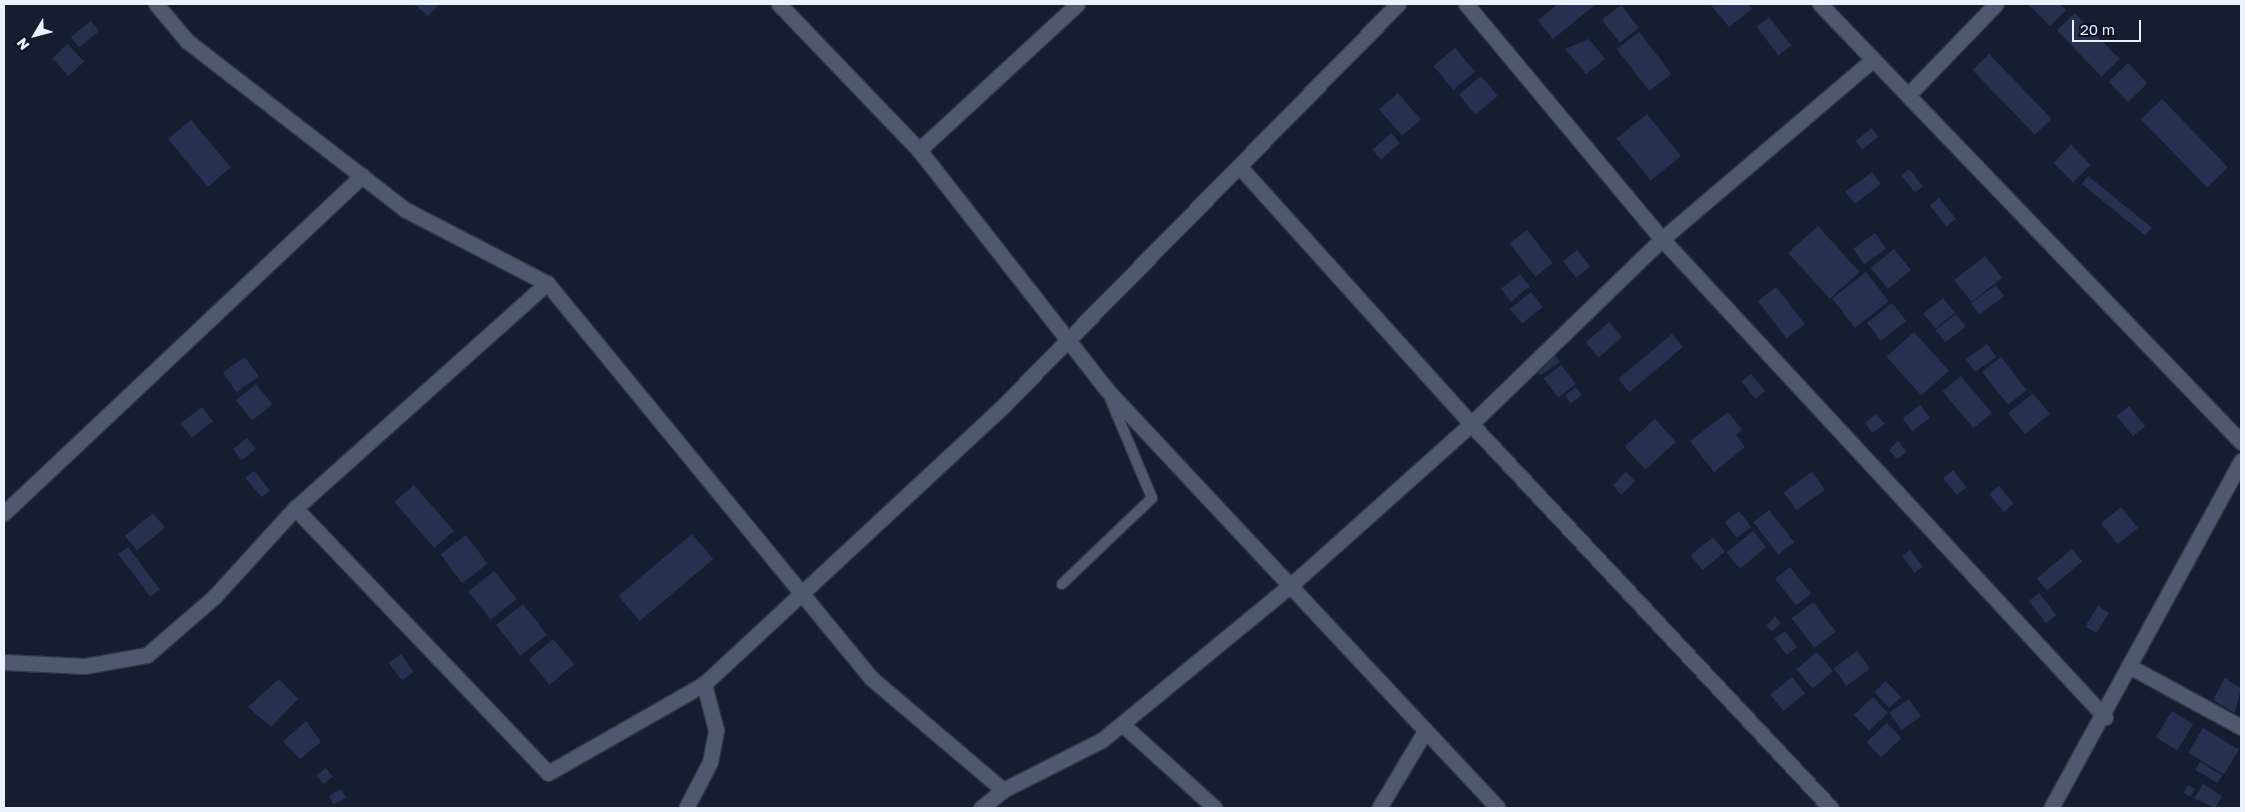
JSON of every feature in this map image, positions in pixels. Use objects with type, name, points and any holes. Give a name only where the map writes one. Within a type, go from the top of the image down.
[{"type":"street","points":[[156,4],[186,41],[404,209],[547,283],[799,596],[871,678],[1002,790]]},
{"type":"street","points":[[779,4],[919,150],[1066,342],[1107,390],[1498,808]]},
{"type":"street","points":[[919,150],[1077,4]]},
{"type":"street","points":[[296,508],[548,773],[704,684],[1066,342],[1240,167],[1398,4]]},
{"type":"street","points":[[1466,4],[1662,239],[2105,717]]},
{"type":"street","points":[[1820,4],[1872,60],[1909,94],[2241,442]]},
{"type":"street","points":[[1909,94],[1996,4]]},
{"type":"street","points":[[982,808],[1002,790],[1102,740],[1291,585],[1470,424],[1662,239],[1872,60]]},
{"type":"street","points":[[1240,167],[1470,424],[1831,808]]},
{"type":"street","points":[[4,513],[362,176]]},
{"type":"street","points":[[4,662],[85,666],[147,655],[215,596],[296,508],[547,283]]},
{"type":"street","points":[[2051,808],[2105,717],[2129,666],[2241,461]]},
{"type":"street","points":[[2129,666],[2241,726]]},
{"type":"street","points":[[686,808],[710,762],[716,730],[704,684]]},
{"type":"street","points":[[1122,724],[1215,808]]},
{"type":"street","points":[[1379,808],[1425,731]]},
{"type":"lane","points":[[1062,584],[1152,498],[1107,390]]},
{"type":"building","points":[[414,4],[439,4],[428,16]]},
{"type":"building","points":[[1558,4],[1596,4],[1553,39],[1538,20]]},
{"type":"building","points":[[1710,4],[1748,4],[1752,9],[1729,27]]},
{"type":"building","points":[[2028,4],[2060,4],[2066,10],[2050,26]]},
{"type":"building","points":[[1621,5],[1639,28],[1620,43],[1602,20]]},
{"type":"building","points":[[2075,13],[2119,59],[2101,76],[2057,30]]},
{"type":"building","points":[[1769,17],[1791,45],[1779,55],[1756,27]]},
{"type":"building","points":[[91,21],[99,31],[79,47],[71,37]]},
{"type":"building","points":[[1639,32],[1672,74],[1650,91],[1617,49]]},
{"type":"building","points":[[1589,39],[1605,59],[1586,74],[1565,49]]},
{"type":"building","points":[[68,44],[84,62],[68,76],[52,58]]},
{"type":"building","points":[[1455,48],[1475,72],[1453,90],[1434,66]]},
{"type":"building","points":[[1989,54],[2052,119],[2035,135],[1972,70]]},
{"type":"building","points":[[2128,63],[2147,83],[2128,102],[2109,82]]},
{"type":"building","points":[[1481,76],[1498,96],[1475,115],[1459,95]]},
{"type":"building","points":[[1398,93],[1421,119],[1402,136],[1379,109]]},
{"type":"building","points":[[2162,99],[2228,167],[2207,187],[2141,119]]},
{"type":"building","points":[[1647,114],[1681,156],[1651,181],[1617,139]]},
{"type":"building","points":[[191,120],[231,167],[208,187],[168,139]]},
{"type":"building","points":[[1872,128],[1879,137],[1862,150],[1855,141]]},
{"type":"building","points":[[1391,133],[1400,143],[1381,159],[1372,150]]},
{"type":"building","points":[[2071,145],[2091,165],[2073,182],[2053,163]]},
{"type":"building","points":[[1909,169],[1923,186],[1915,192],[1901,175]]},
{"type":"building","points":[[1872,172],[1881,184],[1855,204],[1846,192]]},
{"type":"building","points":[[2088,176],[2152,228],[2145,235],[2082,184]]},
{"type":"building","points":[[1939,198],[1956,219],[1947,227],[1930,206]]},
{"type":"building","points":[[1818,226],[1859,272],[1830,299],[1788,253]]},
{"type":"building","points":[[1527,230],[1553,263],[1536,277],[1510,244]]},
{"type":"building","points":[[1875,233],[1886,248],[1864,264],[1853,249]]},
{"type":"building","points":[[1894,249],[1911,270],[1888,289],[1871,268]]},
{"type":"building","points":[[1577,250],[1590,266],[1576,278],[1563,261]]},
{"type":"building","points":[[1985,256],[2002,278],[1972,302],[1954,280]]},
{"type":"building","points":[[1866,272],[1889,301],[1855,328],[1832,298]]},
{"type":"building","points":[[1520,274],[1530,287],[1511,301],[1501,289]]},
{"type":"building","points":[[1996,285],[2004,296],[1979,315],[1971,303]]},
{"type":"building","points":[[1776,287],[1805,324],[1787,338],[1758,301]]},
{"type":"building","points":[[1531,292],[1543,307],[1522,324],[1510,309]]},
{"type":"building","points":[[1943,298],[1955,313],[1936,328],[1924,314]]},
{"type":"building","points":[[1892,303],[1906,321],[1881,341],[1867,323]]},
{"type":"building","points":[[1956,314],[1966,327],[1945,343],[1936,330]]},
{"type":"building","points":[[1609,322],[1622,337],[1599,357],[1586,342]]},
{"type":"building","points":[[1914,332],[1949,371],[1921,395],[1887,357]]},
{"type":"building","points":[[1672,334],[1683,347],[1629,392],[1618,379]]},
{"type":"building","points":[[1987,344],[1996,357],[1975,372],[1966,359]]},
{"type":"building","points":[[1553,352],[1560,362],[1540,376],[1533,366]]},
{"type":"building","points":[[245,357],[259,377],[237,392],[223,372]]},
{"type":"building","points":[[2001,357],[2027,390],[2008,405],[1982,372]]},
{"type":"building","points":[[1561,365],[1576,384],[1558,397],[1544,379]]},
{"type":"building","points":[[1751,374],[1765,391],[1756,399],[1742,382]]},
{"type":"building","points":[[1961,376],[1992,413],[1973,428],[1943,391]]},
{"type":"building","points":[[256,384],[272,404],[252,421],[236,400]]},
{"type":"building","points":[[1576,387],[1582,395],[1571,403],[1565,395]]},
{"type":"building","points":[[2033,393],[2050,414],[2025,434],[2008,413]]},
{"type":"building","points":[[1920,405],[1930,418],[1913,431],[1903,419]]},
{"type":"building","points":[[2129,406],[2145,426],[2133,436],[2117,416]]},
{"type":"building","points":[[202,407],[213,421],[192,438],[181,424]]},
{"type":"building","points":[[1728,412],[1742,430],[1736,435],[1745,447],[1714,472],[1690,441]]},
{"type":"building","points":[[1876,414],[1885,424],[1872,433],[1865,423]]},
{"type":"building","points":[[1655,419],[1676,442],[1645,469],[1625,446]]},
{"type":"building","points":[[247,438],[256,449],[242,460],[233,449]]},
{"type":"building","points":[[1898,441],[1907,452],[1897,459],[1889,450]]},
{"type":"building","points":[[1953,470],[1967,487],[1957,495],[1943,478]]},
{"type":"building","points":[[254,471],[270,490],[262,497],[246,478]]},
{"type":"building","points":[[1626,472],[1635,481],[1622,495],[1613,485]]},
{"type":"building","points":[[1812,472],[1825,490],[1797,510],[1784,493]]},
{"type":"building","points":[[414,485],[454,531],[434,548],[394,502]]},
{"type":"building","points":[[1999,486],[2014,504],[2004,512],[1989,494]]},
{"type":"building","points":[[2121,507],[2138,528],[2118,544],[2101,523]]},
{"type":"building","points":[[1769,510],[1794,542],[1778,555],[1753,522]]},
{"type":"building","points":[[1739,511],[1751,527],[1737,538],[1725,522]]},
{"type":"building","points":[[153,513],[165,528],[137,550],[125,536]]},
{"type":"building","points":[[1753,531],[1766,547],[1740,569],[1727,552]]},
{"type":"building","points":[[692,534],[713,559],[640,621],[618,596]]},
{"type":"building","points":[[466,535],[488,564],[462,583],[440,554]]},
{"type":"building","points":[[1713,537],[1725,552],[1702,570],[1690,555]]},
{"type":"building","points":[[128,547],[160,589],[150,597],[118,554]]},
{"type":"building","points":[[2072,549],[2082,561],[2047,591],[2037,579]]},
{"type":"building","points":[[1910,550],[1923,567],[1915,573],[1902,556]]},
{"type":"building","points":[[1790,567],[1811,594],[1796,605],[1775,579]]},
{"type":"building","points":[[494,571],[517,599],[491,620],[468,592]]},
{"type":"building","points":[[2039,593],[2056,615],[2046,623],[2029,601]]},
{"type":"building","points":[[1813,602],[1836,631],[1815,648],[1792,619]]},
{"type":"building","points":[[523,604],[547,635],[520,656],[496,625]]},
{"type":"building","points":[[2098,606],[2109,613],[2096,633],[2085,626]]},
{"type":"building","points":[[1775,617],[1781,623],[1772,631],[1767,625]]},
{"type":"building","points":[[1785,631],[1797,647],[1787,655],[1775,639]]},
{"type":"building","points":[[553,639],[574,664],[550,685],[528,660]]},
{"type":"building","points":[[1857,651],[1870,669],[1846,686],[1834,668]]},
{"type":"building","points":[[1817,652],[1833,671],[1812,689],[1796,669]]},
{"type":"building","points":[[401,654],[414,672],[402,681],[389,663]]},
{"type":"building","points":[[1792,677],[1805,693],[1783,711],[1770,695]]},
{"type":"building","points":[[2225,678],[2241,688],[2235,713],[2213,700]]},
{"type":"building","points":[[279,679],[298,699],[271,727],[248,707]]},
{"type":"building","points":[[1886,681],[1901,697],[1889,708],[1874,692]]},
{"type":"building","points":[[1873,697],[1888,713],[1869,731],[1854,715]]},
{"type":"building","points":[[1909,699],[1921,716],[1901,730],[1889,713]]},
{"type":"building","points":[[2172,711],[2193,724],[2177,751],[2156,737]]},
{"type":"building","points":[[306,721],[321,742],[300,759],[283,741]]},
{"type":"building","points":[[1887,723],[1901,738],[1881,757],[1867,742]]},
{"type":"building","points":[[2203,728],[2239,750],[2224,774],[2188,753]]},
{"type":"building","points":[[2200,762],[2222,775],[2218,783],[2195,770]]},
{"type":"building","points":[[326,768],[333,777],[323,784],[317,775]]},
{"type":"building","points":[[2203,784],[2222,796],[2215,808],[2194,798]]},
{"type":"building","points":[[2188,785],[2195,789],[2190,797],[2184,793]]},
{"type":"building","points":[[341,789],[346,798],[334,805],[329,796]]}]
